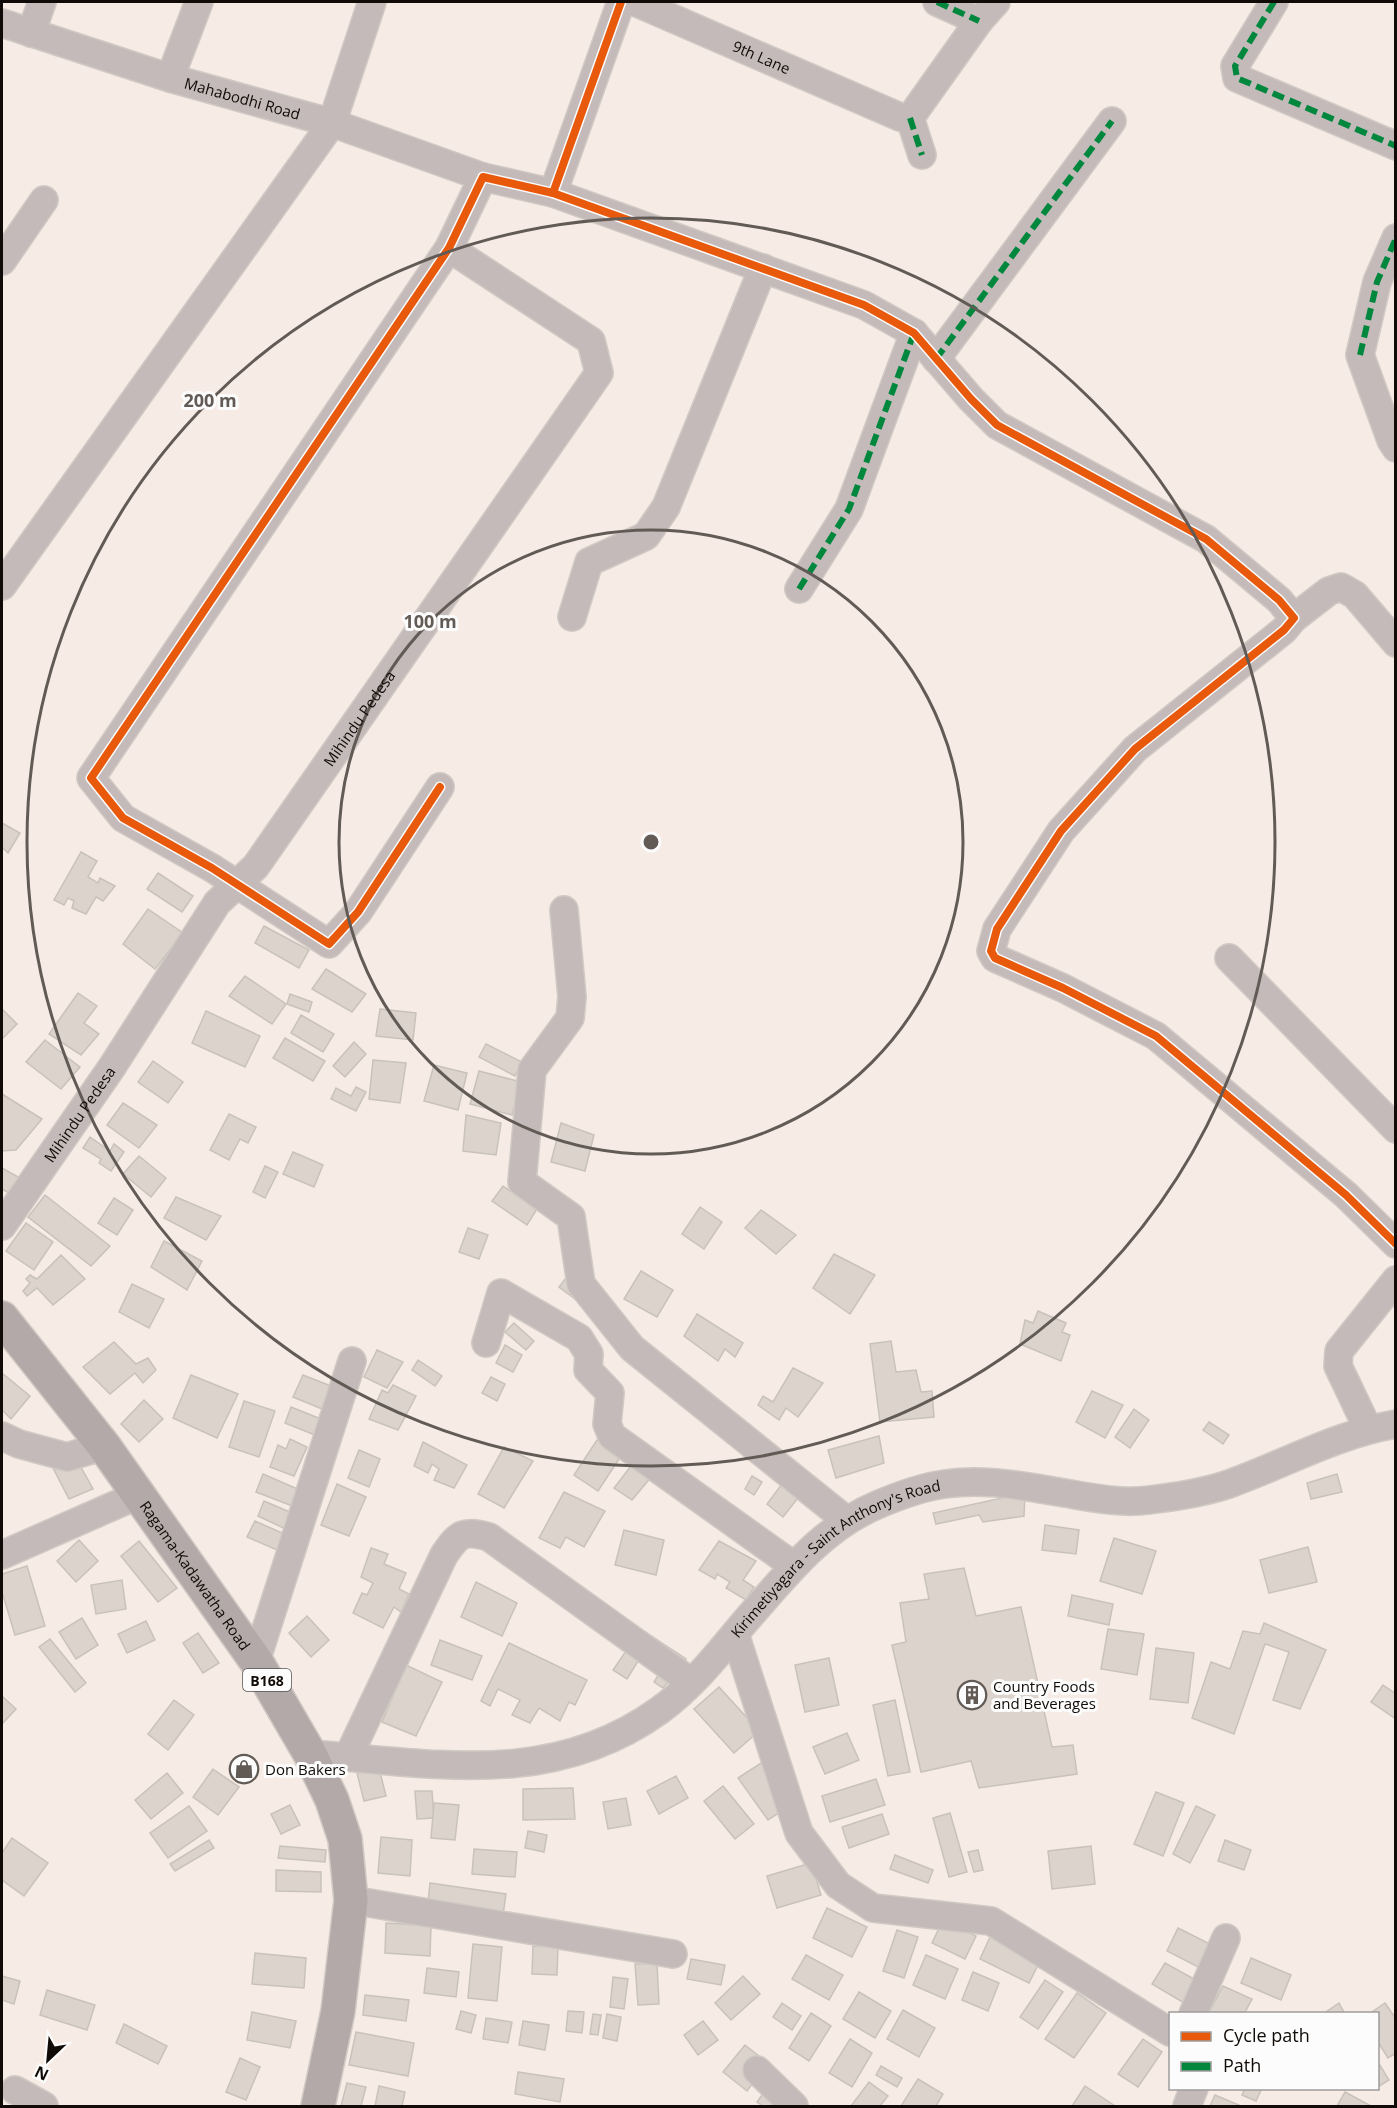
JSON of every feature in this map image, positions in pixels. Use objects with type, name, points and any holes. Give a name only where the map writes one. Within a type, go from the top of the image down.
[{"type":"main road","name":"Ragama-Kadawatha Road","points":[[2,1318],[104,1446],[256,1660],[310,1754],[332,1800],[345,1839],[351,1900],[338,2011],[318,2106]]},
{"type":"street","points":[[31,33],[42,2]]},
{"type":"street","points":[[170,78],[199,2]]},
{"type":"street","points":[[2,586],[332,123],[372,2]]},
{"type":"street","points":[[553,193],[621,2]]},
{"type":"street","name":"9th Lane","points":[[635,2],[898,114]]},
{"type":"street","points":[[937,2],[987,11]]},
{"type":"street","points":[[1274,2],[1235,66],[1237,78],[1395,146]]},
{"type":"street","points":[[922,155],[898,114],[987,11]]},
{"type":"street","name":"Mahabodhi Road","points":[[2,23],[170,78],[332,123],[483,177],[553,193],[864,305],[914,333]]},
{"type":"street","points":[[936,359],[1112,121]]},
{"type":"street","points":[[440,787],[358,912],[329,944],[237,884],[123,818],[92,778],[449,248],[483,177]]},
{"type":"street","points":[[2,261],[45,200]]},
{"type":"street","points":[[1395,238],[1377,282],[1360,355],[1390,440],[1395,448]]},
{"type":"street","name":"Mihindu Pedesa","points":[[2,1226],[112,1067],[217,903],[256,866],[599,373],[591,341],[449,248]]},
{"type":"street","points":[[572,617],[588,562],[646,536],[666,507],[763,268]]},
{"type":"street","points":[[799,590],[849,509],[914,333],[971,399],[997,424],[1206,539],[1279,600],[1294,618]]},
{"type":"street","points":[[1395,643],[1355,595],[1341,587],[1329,591],[1294,618],[1284,630],[1135,749],[1061,831],[996,929],[991,951],[995,958],[1063,988],[1156,1036],[1346,1195],[1395,1244]]},
{"type":"street","points":[[564,910],[572,997],[570,1018],[532,1070],[522,1182],[571,1217],[580,1284],[632,1348],[846,1520]]},
{"type":"street","points":[[1229,957],[1395,1129]]},
{"type":"street","points":[[1368,1429],[1338,1366],[1339,1351],[1395,1280]]},
{"type":"street","points":[[486,1343],[501,1293],[579,1338],[589,1354],[588,1371],[610,1393],[607,1424],[612,1436],[794,1566]]},
{"type":"street","points":[[256,1660],[352,1361]]},
{"type":"street","name":"Kirimetiyagara - Saint Anthony's Road","points":[[310,1754],[400,1763],[490,1767],[562,1755],[604,1743],[634,1728],[662,1709],[691,1682],[820,1540],[846,1520],[904,1494],[945,1484],[980,1482],[1012,1484],[1105,1500],[1144,1501],[1226,1485],[1368,1429],[1395,1424]]},
{"type":"street","points":[[2,1436],[19,1444],[67,1457],[104,1446]]},
{"type":"street","points":[[2,1555],[138,1495]]},
{"type":"street","points":[[348,1756],[444,1555],[455,1539],[471,1532],[489,1537],[691,1682]]},
{"type":"street","points":[[735,1634],[799,1833],[838,1885],[873,1908],[991,1921],[1169,2031]]},
{"type":"street","points":[[351,1900],[673,1954]]},
{"type":"street","points":[[1193,2012],[1226,1938]]},
{"type":"street","points":[[758,2070],[794,2106]]},
{"type":"street","points":[[15,2090],[45,2106]]},
{"type":"street","points":[[1187,2106],[1193,2090]]},
{"type":"building","points":[[2,823],[20,833],[8,853],[2,847]]},
{"type":"building","points":[[81,852],[97,861],[88,877],[98,883],[100,878],[115,886],[103,901],[96,897],[86,914],[72,908],[74,901],[68,898],[64,905],[54,900]]},
{"type":"building","points":[[158,873],[193,896],[182,912],[147,889]]},
{"type":"building","points":[[148,909],[183,933],[155,969],[123,944]]},
{"type":"building","points":[[264,926],[309,950],[299,968],[255,943]]},
{"type":"building","points":[[326,969],[366,994],[352,1012],[312,989]]},
{"type":"building","points":[[245,976],[286,1004],[272,1024],[229,996]]},
{"type":"building","points":[[78,993],[97,1006],[84,1023],[99,1034],[81,1055],[49,1034]]},
{"type":"building","points":[[290,994],[312,1002],[309,1012],[287,1004]]},
{"type":"building","points":[[2,1009],[17,1024],[2,1039]]},
{"type":"building","points":[[380,1009],[416,1013],[413,1040],[376,1036]]},
{"type":"building","points":[[206,1011],[260,1036],[245,1067],[192,1043]]},
{"type":"building","points":[[301,1015],[334,1034],[323,1052],[291,1033]]},
{"type":"building","points":[[285,1038],[325,1061],[313,1081],[273,1058]]},
{"type":"building","points":[[45,1040],[80,1067],[61,1089],[26,1062]]},
{"type":"building","points":[[354,1042],[366,1054],[345,1077],[333,1066]]},
{"type":"building","points":[[486,1044],[522,1062],[515,1076],[479,1057]]},
{"type":"building","points":[[373,1060],[406,1063],[400,1103],[369,1099]]},
{"type":"building","points":[[153,1061],[183,1082],[168,1103],[138,1082]]},
{"type":"building","points":[[434,1065],[467,1073],[458,1110],[424,1101]]},
{"type":"building","points":[[479,1071],[521,1082],[512,1115],[470,1104]]},
{"type":"building","points":[[356,1087],[366,1092],[356,1111],[331,1099],[336,1088],[351,1096]]},
{"type":"building","points":[[2,1094],[42,1119],[16,1150],[2,1151]]},
{"type":"building","points":[[123,1103],[157,1125],[139,1148],[107,1125]]},
{"type":"building","points":[[229,1114],[256,1127],[248,1143],[240,1139],[229,1160],[210,1150]]},
{"type":"building","points":[[466,1115],[501,1123],[496,1155],[463,1151]]},
{"type":"building","points":[[561,1123],[594,1135],[585,1171],[551,1162]]},
{"type":"building","points":[[90,1137],[110,1151],[114,1144],[124,1152],[111,1171],[99,1163],[101,1159],[83,1148]]},
{"type":"building","points":[[293,1152],[323,1165],[314,1187],[283,1174]]},
{"type":"building","points":[[139,1156],[166,1178],[151,1197],[123,1174]]},
{"type":"building","points":[[265,1166],[278,1172],[265,1198],[253,1192]]},
{"type":"building","points":[[2,1168],[20,1178],[10,1194],[2,1189]]},
{"type":"building","points":[[503,1186],[537,1209],[527,1225],[492,1201]]},
{"type":"building","points":[[45,1195],[110,1246],[91,1266],[28,1217]]},
{"type":"building","points":[[176,1197],[221,1216],[206,1240],[164,1218]]},
{"type":"building","points":[[114,1198],[133,1210],[117,1235],[98,1223]]},
{"type":"building","points":[[700,1207],[722,1222],[704,1249],[682,1234]]},
{"type":"building","points":[[761,1210],[796,1235],[776,1254],[745,1228]]},
{"type":"building","points":[[26,1223],[53,1242],[34,1270],[6,1251]]},
{"type":"building","points":[[468,1228],[488,1235],[479,1259],[459,1252]]},
{"type":"building","points":[[164,1241],[202,1261],[187,1290],[151,1267]]},
{"type":"building","points":[[834,1254],[875,1275],[850,1314],[813,1288]]},
{"type":"building","points":[[61,1255],[85,1279],[53,1305],[37,1288],[27,1296],[23,1291],[30,1283],[26,1279],[30,1275],[37,1279]]},
{"type":"building","points":[[641,1271],[673,1290],[657,1317],[624,1299]]},
{"type":"building","points":[[568,1275],[587,1308],[559,1287]]},
{"type":"building","points":[[132,1284],[164,1299],[149,1328],[119,1312]]},
{"type":"building","points":[[1038,1311],[1066,1323],[1062,1332],[1070,1335],[1061,1361],[1020,1344],[1025,1320],[1033,1323]]},
{"type":"building","points":[[697,1314],[743,1343],[735,1357],[725,1349],[718,1361],[684,1336]]},
{"type":"building","points":[[514,1323],[534,1341],[526,1350],[505,1332]]},
{"type":"building","points":[[891,1341],[896,1372],[916,1370],[921,1392],[932,1391],[934,1417],[880,1422],[870,1344]]},
{"type":"building","points":[[114,1342],[136,1364],[148,1358],[156,1370],[143,1383],[135,1373],[110,1394],[83,1367]]},
{"type":"building","points":[[505,1345],[522,1355],[513,1372],[496,1363]]},
{"type":"building","points":[[377,1350],[403,1362],[387,1388],[364,1377]]},
{"type":"building","points":[[418,1360],[442,1376],[435,1386],[412,1370]]},
{"type":"building","points":[[793,1368],[823,1383],[798,1417],[786,1408],[779,1420],[758,1405],[763,1396],[773,1402]]},
{"type":"building","points":[[2,1373],[30,1396],[11,1419],[2,1410]]},
{"type":"building","points":[[191,1375],[238,1394],[217,1438],[173,1418]]},
{"type":"building","points":[[303,1375],[336,1388],[327,1411],[293,1397]]},
{"type":"building","points":[[491,1377],[505,1384],[497,1401],[482,1393]]},
{"type":"building","points":[[393,1385],[416,1396],[398,1430],[369,1419],[382,1390],[388,1393]]},
{"type":"building","points":[[1092,1391],[1123,1405],[1105,1438],[1076,1422]]},
{"type":"building","points":[[144,1400],[163,1419],[139,1442],[121,1424]]},
{"type":"building","points":[[244,1401],[275,1411],[259,1457],[229,1447]]},
{"type":"building","points":[[291,1407],[321,1419],[315,1435],[285,1423]]},
{"type":"building","points":[[1134,1409],[1149,1420],[1130,1448],[1115,1437]]},
{"type":"building","points":[[1209,1422],[1229,1435],[1223,1444],[1203,1430]]},
{"type":"building","points":[[879,1436],[884,1463],[836,1478],[828,1450]]},
{"type":"building","points":[[290,1439],[307,1447],[294,1476],[270,1467],[278,1445],[286,1449]]},
{"type":"building","points":[[597,1440],[623,1453],[598,1491],[574,1475]]},
{"type":"building","points":[[423,1442],[467,1465],[454,1488],[434,1480],[439,1469],[432,1464],[428,1473],[414,1466]]},
{"type":"building","points":[[504,1447],[533,1461],[504,1508],[478,1494]]},
{"type":"building","points":[[359,1450],[380,1459],[369,1487],[348,1478]]},
{"type":"building","points":[[72,1451],[93,1489],[69,1499],[50,1462]]},
{"type":"building","points":[[634,1462],[652,1476],[632,1500],[614,1488]]},
{"type":"building","points":[[796,1465],[813,1479],[783,1517],[767,1504]]},
{"type":"building","points":[[263,1474],[302,1491],[295,1507],[256,1492]]},
{"type":"building","points":[[1337,1474],[1342,1492],[1311,1499],[1307,1483]]},
{"type":"building","points":[[752,1476],[762,1482],[754,1495],[745,1489]]},
{"type":"building","points":[[337,1484],[366,1497],[349,1536],[321,1525]]},
{"type":"building","points":[[564,1492],[605,1511],[584,1547],[566,1537],[560,1548],[539,1538]]},
{"type":"building","points":[[1025,1493],[1024,1516],[983,1522],[979,1515],[936,1524],[933,1513]]},
{"type":"building","points":[[264,1501],[299,1516],[292,1532],[258,1516]]},
{"type":"building","points":[[255,1521],[291,1537],[284,1553],[247,1537]]},
{"type":"building","points":[[1045,1525],[1079,1530],[1076,1554],[1042,1550]]},
{"type":"building","points":[[624,1530],[664,1540],[656,1575],[615,1565]]},
{"type":"building","points":[[1114,1538],[1156,1551],[1142,1594],[1100,1581]]},
{"type":"building","points":[[79,1540],[98,1561],[76,1582],[57,1561]]},
{"type":"building","points":[[139,1541],[177,1588],[158,1602],[121,1556]]},
{"type":"building","points":[[719,1541],[756,1561],[743,1580],[754,1587],[746,1600],[726,1588],[730,1582],[717,1574],[715,1579],[699,1570]]},
{"type":"building","points":[[1308,1547],[1317,1582],[1269,1593],[1260,1560]]},
{"type":"building","points":[[371,1548],[388,1554],[384,1564],[406,1573],[399,1589],[409,1594],[401,1612],[394,1607],[383,1628],[353,1613],[362,1593],[367,1595],[373,1583],[361,1577]]},
{"type":"building","points":[[27,1566],[45,1626],[15,1635],[2,1592],[2,1574]]},
{"type":"building","name":"Country Foods and Beverages","points":[[964,1568],[976,1616],[1021,1607],[1052,1747],[1073,1745],[1077,1774],[979,1788],[971,1761],[921,1772],[892,1645],[906,1642],[900,1603],[929,1599],[924,1574]]},
{"type":"building","points":[[122,1580],[126,1609],[96,1614],[91,1585]]},
{"type":"building","points":[[476,1582],[517,1603],[502,1636],[461,1617]]},
{"type":"building","points":[[1072,1595],[1113,1604],[1109,1625],[1068,1616]]},
{"type":"building","points":[[307,1616],[329,1640],[311,1657],[289,1633]]},
{"type":"building","points":[[82,1618],[98,1645],[76,1659],[59,1632]]},
{"type":"building","points":[[146,1621],[155,1640],[127,1653],[118,1634]]},
{"type":"building","points":[[1264,1623],[1326,1650],[1300,1709],[1273,1700],[1289,1652],[1265,1644],[1234,1734],[1192,1718],[1211,1662],[1230,1669],[1243,1631],[1260,1634]]},
{"type":"building","points":[[641,1629],[686,1659],[663,1688],[654,1682],[659,1674],[638,1661],[627,1679],[613,1670]]},
{"type":"building","points":[[1108,1629],[1144,1634],[1137,1675],[1101,1669]]},
{"type":"building","points":[[198,1633],[219,1663],[203,1673],[183,1643]]},
{"type":"building","points":[[50,1639],[86,1683],[75,1692],[39,1647]]},
{"type":"building","points":[[440,1640],[482,1656],[472,1680],[431,1665]]},
{"type":"building","points":[[509,1643],[587,1680],[575,1705],[569,1702],[560,1721],[539,1708],[530,1723],[512,1715],[520,1700],[498,1689],[490,1706],[481,1701]]},
{"type":"building","points":[[1156,1648],[1194,1653],[1188,1703],[1150,1699]]},
{"type":"building","points":[[829,1658],[839,1705],[805,1712],[795,1665]]},
{"type":"building","points":[[406,1665],[442,1682],[416,1736],[382,1722]]},
{"type":"building","points":[[1383,1685],[1396,1694],[1396,1719],[1371,1702]]},
{"type":"building","points":[[719,1687],[759,1731],[734,1753],[694,1709]]},
{"type":"building","points":[[2,1696],[16,1709],[2,1724]]},
{"type":"building","points":[[174,1700],[194,1715],[168,1750],[148,1734]]},
{"type":"building","points":[[895,1700],[910,1772],[888,1776],[873,1705]]},
{"type":"building","points":[[847,1733],[859,1760],[825,1774],[813,1747]]},
{"type":"building","points":[[761,1763],[791,1805],[768,1820],[738,1778]]},
{"type":"building","points":[[379,1768],[386,1796],[364,1801],[357,1773]]},
{"type":"building","points":[[213,1769],[239,1787],[218,1815],[193,1797]]},
{"type":"building","points":[[167,1773],[183,1793],[151,1819],[135,1800]]},
{"type":"building","points":[[676,1776],[688,1798],[659,1814],[647,1791]]},
{"type":"building","points":[[876,1779],[885,1805],[830,1822],[822,1796]]},
{"type":"building","points":[[723,1786],[754,1824],[735,1839],[704,1801]]},
{"type":"building","points":[[573,1788],[575,1819],[523,1820],[523,1789]]},
{"type":"building","points":[[415,1791],[432,1791],[434,1818],[417,1819]]},
{"type":"building","points":[[1156,1792],[1184,1803],[1163,1856],[1134,1844]]},
{"type":"building","points":[[626,1798],[631,1825],[608,1829],[603,1802]]},
{"type":"building","points":[[434,1803],[459,1805],[455,1840],[431,1838]]},
{"type":"building","points":[[290,1805],[300,1825],[281,1834],[271,1814]]},
{"type":"building","points":[[189,1806],[207,1831],[168,1858],[150,1833]]},
{"type":"building","points":[[1196,1806],[1215,1815],[1190,1863],[1173,1854]]},
{"type":"building","points":[[950,1813],[967,1872],[949,1877],[933,1818]]},
{"type":"building","points":[[882,1814],[889,1834],[849,1848],[842,1827]]},
{"type":"building","points":[[528,1831],[547,1835],[544,1852],[525,1848]]},
{"type":"building","points":[[381,1837],[412,1840],[410,1876],[378,1873]]},
{"type":"building","points":[[12,1838],[48,1863],[24,1896],[2,1880],[2,1853]]},
{"type":"building","points":[[209,1840],[214,1848],[175,1871],[170,1864]]},
{"type":"building","points":[[1225,1840],[1251,1850],[1244,1870],[1218,1861]]},
{"type":"building","points":[[280,1846],[326,1850],[325,1862],[278,1858]]},
{"type":"building","points":[[1091,1846],[1095,1884],[1052,1889],[1048,1851]]},
{"type":"building","points":[[474,1849],[517,1852],[515,1877],[472,1874]]},
{"type":"building","points":[[978,1850],[983,1870],[974,1872],[968,1852]]},
{"type":"building","points":[[895,1855],[933,1870],[928,1883],[890,1869]]},
{"type":"building","points":[[811,1863],[821,1895],[777,1908],[767,1876]]},
{"type":"building","points":[[276,1870],[321,1872],[321,1892],[276,1891]]},
{"type":"building","points":[[430,1883],[506,1894],[503,1915],[428,1903]]},
{"type":"building","points":[[827,1908],[867,1927],[852,1957],[813,1938]]},
{"type":"building","points":[[943,1920],[976,1936],[965,1959],[932,1943]]},
{"type":"building","points":[[386,1923],[431,1926],[430,1956],[385,1953]]},
{"type":"building","points":[[1178,1928],[1212,1945],[1200,1968],[1167,1951]]},
{"type":"building","points":[[897,1930],[918,1937],[904,1978],[883,1971]]},
{"type":"building","points":[[991,1935],[1041,1959],[1029,1983],[980,1959]]},
{"type":"building","points":[[473,1944],[502,1947],[497,2001],[468,1998]]},
{"type":"building","points":[[533,1946],[558,1947],[557,1975],[532,1974]]},
{"type":"building","points":[[255,1953],[306,1958],[304,1988],[252,1984]]},
{"type":"building","points":[[806,1955],[843,1975],[829,2000],[792,1979]]},
{"type":"building","points":[[926,1955],[958,1969],[945,1999],[913,1985]]},
{"type":"building","points":[[1251,1958],[1291,1975],[1281,2000],[1241,1983]]},
{"type":"building","points":[[691,1959],[725,1965],[721,1985],[687,1979]]},
{"type":"building","points":[[657,1963],[659,2004],[638,2005],[635,1964]]},
{"type":"building","points":[[1165,1963],[1196,1980],[1184,2003],[1152,1984]]},
{"type":"building","points":[[427,1968],[459,1972],[456,1997],[424,1993]]},
{"type":"building","points":[[973,1972],[999,1983],[988,2011],[962,2000]]},
{"type":"building","points":[[2,1976],[20,1981],[14,2004],[2,2000]]},
{"type":"building","points":[[743,1976],[760,1994],[731,2020],[715,2003]]},
{"type":"building","points":[[613,1977],[628,1979],[624,2009],[610,2007]]},
{"type":"building","points":[[1045,1980],[1063,1992],[1038,2029],[1020,2017]]},
{"type":"building","points":[[1223,1986],[1252,1999],[1245,2012],[1209,2012]]},
{"type":"building","points":[[47,1990],[95,2005],[87,2030],[40,2015]]},
{"type":"building","points":[[859,1992],[891,2011],[875,2038],[843,2019]]},
{"type":"building","points":[[1077,1993],[1106,2013],[1074,2058],[1045,2039]]},
{"type":"building","points":[[365,1995],[409,2000],[406,2021],[363,2015]]},
{"type":"building","points":[[782,2003],[801,2016],[792,2030],[773,2017]]},
{"type":"building","points":[[1339,2003],[1344,2012],[1326,2012]]},
{"type":"building","points":[[1385,2003],[1396,2019],[1396,2053],[1388,2058],[1379,2044],[1379,2012],[1372,2012]]},
{"type":"building","points":[[903,2010],[935,2028],[919,2057],[887,2039]]},
{"type":"building","points":[[461,2011],[476,2015],[471,2033],[456,2029]]},
{"type":"building","points":[[568,2011],[584,2012],[582,2033],[566,2031]]},
{"type":"building","points":[[252,2012],[296,2021],[290,2048],[247,2040]]},
{"type":"building","points":[[811,2013],[831,2026],[809,2061],[789,2048]]},
{"type":"building","points":[[593,2014],[601,2015],[598,2035],[590,2034]]},
{"type":"building","points":[[607,2014],[621,2017],[617,2041],[603,2038]]},
{"type":"building","points":[[486,2018],[512,2022],[508,2043],[483,2039]]},
{"type":"building","points":[[523,2021],[549,2025],[545,2050],[519,2045]]},
{"type":"building","points":[[703,2021],[718,2040],[698,2055],[684,2035]]},
{"type":"building","points":[[124,2024],[167,2046],[158,2064],[116,2043]]},
{"type":"building","points":[[356,2032],[414,2043],[408,2076],[349,2065]]},
{"type":"building","points":[[850,2039],[872,2053],[852,2087],[829,2073]]},
{"type":"building","points":[[1143,2039],[1162,2052],[1138,2087],[1118,2074]]},
{"type":"building","points":[[745,2045],[768,2063],[747,2091],[723,2072]]},
{"type":"building","points":[[240,2058],[260,2067],[246,2100],[226,2092]]},
{"type":"building","points":[[1379,2064],[1389,2080],[1379,2086]]},
{"type":"building","points":[[881,2066],[902,2078],[897,2087],[876,2075]]},
{"type":"building","points":[[518,2072],[564,2079],[560,2102],[515,2094]]},
{"type":"building","points":[[774,2078],[783,2106],[763,2106],[757,2102]]},
{"type":"building","points":[[918,2079],[943,2094],[936,2106],[901,2106]]},
{"type":"building","points":[[869,2082],[888,2096],[880,2106],[851,2106]]},
{"type":"building","points":[[347,2083],[366,2087],[361,2106],[341,2106]]},
{"type":"building","points":[[379,2086],[405,2092],[402,2106],[375,2106]]},
{"type":"building","points":[[1085,2086],[1115,2106],[1072,2106]]},
{"type":"building","points":[[1244,2090],[1261,2090],[1256,2101],[1242,2095]]},
{"type":"building","points":[[1345,2092],[1371,2106],[1337,2106]]},
{"type":"building","points":[[1215,2095],[1241,2106],[1210,2106]]},
{"type":"marked path","points":[[937,2],[979,21]]},
{"type":"marked path","points":[[1274,2],[1235,66],[1237,78],[1396,146]]},
{"type":"marked path","points":[[910,118],[922,155]]},
{"type":"marked path","points":[[936,359],[1112,121]]},
{"type":"marked path","points":[[1360,355],[1377,282],[1396,238]]},
{"type":"marked path","points":[[799,589],[849,509],[914,333]]},
{"type":"cycle path","points":[[440,787],[358,912],[329,944],[212,868],[123,818],[91,778],[449,248],[483,177],[553,193],[621,2]]},
{"type":"cycle path","points":[[553,193],[864,305],[914,333],[971,399],[997,425],[1206,539],[1279,600],[1294,618],[1284,630],[1135,749],[1061,831],[997,929],[991,951],[995,958],[1063,988],[1156,1036],[1346,1195],[1396,1244]]},
{"type":"place","name":"Country Foods and Beverages","points":[[972,1695]]},
{"type":"place","name":"Don Bakers","points":[[244,1769]]}]
